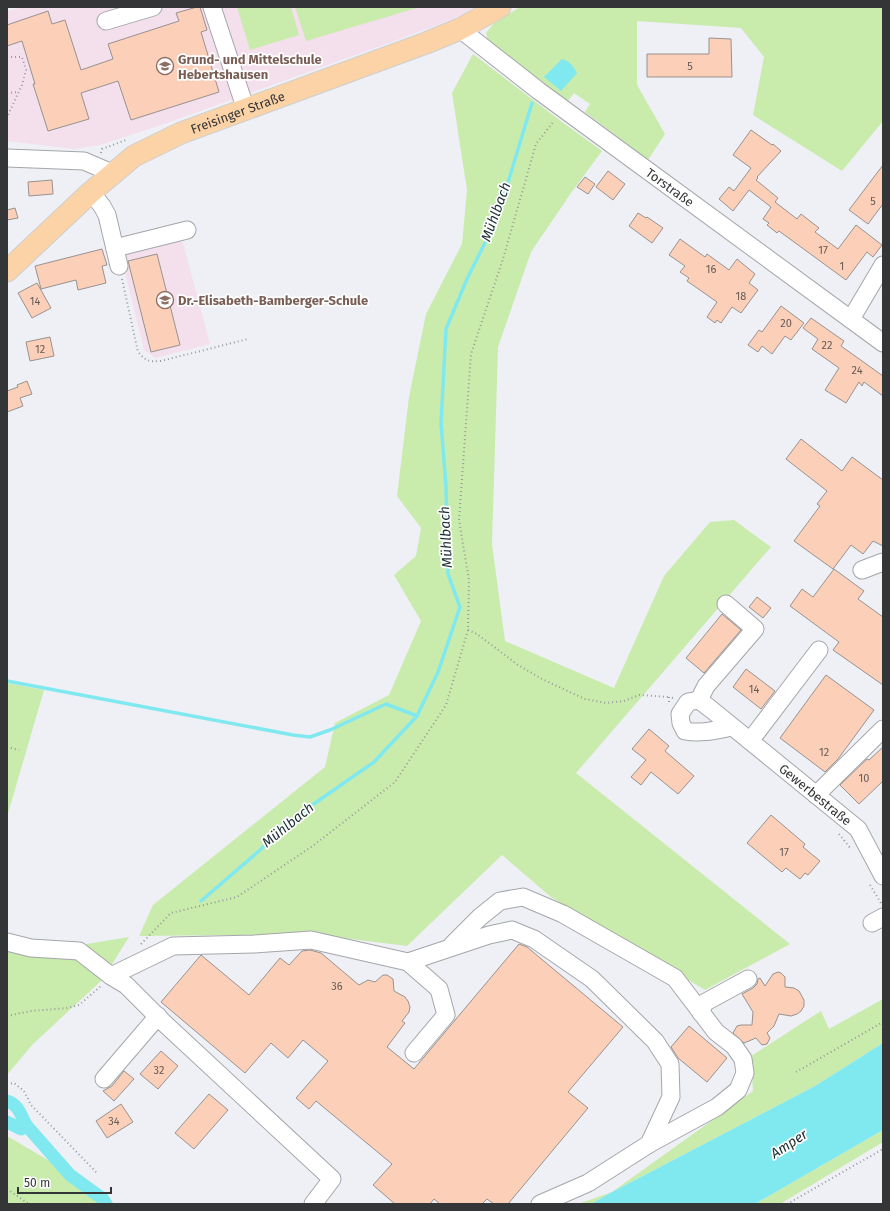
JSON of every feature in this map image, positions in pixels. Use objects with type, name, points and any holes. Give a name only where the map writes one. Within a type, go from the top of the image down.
[{"type":"main road","name":"Freisinger Straße","points":[[7,271],[91,192],[134,156],[181,133],[426,43],[460,29],[500,7]]},
{"type":"street","points":[[106,21],[153,7]]},
{"type":"street","points":[[212,7],[246,110]]},
{"type":"street","name":"Torstraße","points":[[460,29],[493,56],[563,108],[883,343]]},
{"type":"street","points":[[7,158],[84,161],[112,173]]},
{"type":"street","points":[[91,192],[107,215],[119,266]]},
{"type":"street","points":[[115,248],[187,230]]},
{"type":"street","points":[[851,319],[883,265]]},
{"type":"street","points":[[862,570],[883,562]]},
{"type":"street","points":[[726,604],[755,629],[680,714],[681,723],[685,731],[695,733],[732,727]]},
{"type":"street","points":[[750,741],[819,650]]},
{"type":"street","name":"Gewerbestraße","points":[[693,701],[712,710],[858,829],[876,879]]},
{"type":"street","points":[[816,795],[883,729]]},
{"type":"street","points":[[450,947],[500,901],[523,897],[563,914],[675,978],[716,1032],[734,1046],[743,1059],[745,1073],[738,1090],[717,1107],[649,1144],[588,1183],[540,1204]]},
{"type":"street","points":[[408,962],[488,935],[512,930],[534,939],[592,979],[654,1041],[670,1064],[671,1097],[649,1144]]},
{"type":"street","points":[[111,976],[173,946],[254,944],[311,940],[408,962],[439,989],[446,1015],[414,1053]]},
{"type":"street","points":[[7,942],[31,948],[79,951],[111,976],[126,985],[160,1019],[332,1179],[313,1204]]},
{"type":"street","points":[[701,1013],[704,1003],[748,979]]},
{"type":"street","points":[[104,1079],[160,1019]]},
{"type":"path","points":[[7,57],[22,58],[26,70],[7,117]]},
{"type":"path","points":[[7,93],[18,92]]},
{"type":"path","points":[[139,947],[171,913],[237,897],[314,844],[395,782],[446,705],[468,630],[469,580],[459,520],[471,354],[503,259],[536,144],[563,108]]},
{"type":"path","points":[[119,266],[138,352],[144,358],[152,362],[161,361],[248,339]]},
{"type":"path","points":[[468,630],[477,634],[518,665],[542,679],[584,699],[606,702],[624,701],[639,695],[669,697],[693,701]]},
{"type":"path","points":[[669,697],[669,704]]},
{"type":"path","points":[[7,747],[19,750]]},
{"type":"path","points":[[838,832],[853,851]]},
{"type":"path","points":[[876,879],[883,906]]},
{"type":"path","points":[[7,1016],[31,1011],[68,1008],[79,1005],[111,976]]},
{"type":"path","points":[[796,1072],[883,1022]]},
{"type":"path","points":[[7,1084],[14,1083],[24,1091],[31,1105],[97,1173]]},
{"type":"path","points":[[787,1204],[883,1149]]},
{"type":"path","points":[[7,1189],[29,1204]]},
{"type":"shaded area","name":"Grund- und Mittelschule Hebertshausen","points":[[24,7],[476,7],[453,19],[167,123],[100,145],[74,149],[7,141],[7,11]]},
{"type":"shaded area","name":"Dr.-Elisabeth-Bamberger-Schule","points":[[179,241],[183,243],[210,344],[156,358],[144,350],[121,256]]},
{"type":"green space","points":[[237,7],[291,7],[299,35],[250,50]]},
{"type":"green space","points":[[295,7],[420,7],[306,41]]},
{"type":"green space","points":[[520,7],[883,7],[883,121],[842,171],[753,115],[764,57],[741,28],[637,21],[637,85],[665,134],[648,160],[585,112],[590,104],[574,93],[568,101],[488,41],[486,33],[494,23]]},
{"type":"green space","points":[[473,54],[602,151],[571,193],[531,252],[498,347],[492,544],[505,641],[614,688],[664,576],[710,522],[734,520],[771,547],[576,773],[790,944],[705,990],[551,897],[502,855],[407,946],[311,934],[139,936],[153,905],[325,767],[335,723],[389,695],[421,621],[394,575],[416,556],[421,528],[397,496],[409,397],[426,314],[462,244],[467,190],[452,93]]},
{"type":"green space","points":[[7,683],[44,690],[7,817]]},
{"type":"green space","points":[[7,936],[61,944],[87,944],[129,937],[102,980],[32,1045],[7,1075]]},
{"type":"green space","points":[[883,999],[883,1043],[815,1086],[612,1192],[753,1091],[751,1056],[821,1011],[829,1029]]},
{"type":"green space","points":[[883,1130],[883,1142],[780,1204],[755,1204]]},
{"type":"green space","points":[[7,1136],[53,1163],[115,1204],[7,1204]]},
{"type":"green space","points":[[612,1192],[591,1204],[578,1204]]},
{"type":"water","points":[[562,59],[571,64],[577,73],[561,91],[544,77]]},
{"type":"water","name":"Amper","points":[[883,1043],[883,1130],[755,1204],[591,1204],[815,1086]]},
{"type":"building","points":[[200,7],[207,30],[201,32],[219,92],[131,120],[118,81],[81,93],[89,119],[48,131],[33,84],[35,84],[22,41],[7,46],[7,25],[48,11],[52,24],[65,20],[81,70],[113,59],[108,44],[179,21],[176,13]]},
{"type":"building","points":[[709,38],[731,39],[732,77],[647,77],[647,54],[709,54]]},
{"type":"building","points":[[751,130],[781,151],[757,177],[758,178],[756,180],[778,198],[775,202],[797,219],[801,214],[819,228],[815,232],[838,249],[856,225],[882,245],[873,257],[867,252],[846,280],[779,231],[777,233],[767,225],[769,223],[763,219],[771,207],[749,190],[733,211],[719,199],[729,187],[734,191],[751,168],[733,155]]},
{"type":"building","points":[[883,165],[883,204],[868,224],[849,210]]},
{"type":"building","points":[[608,171],[625,184],[613,200],[596,187]]},
{"type":"building","points":[[585,177],[595,184],[588,194],[577,187]]},
{"type":"building","points":[[52,180],[53,194],[29,196],[28,182]]},
{"type":"building","points":[[15,208],[18,218],[7,220],[7,210]]},
{"type":"building","points":[[638,213],[646,218],[647,217],[663,228],[652,243],[629,226]]},
{"type":"building","points":[[680,239],[705,257],[707,254],[729,270],[737,259],[755,274],[749,283],[758,290],[741,313],[732,307],[721,323],[717,320],[715,323],[707,317],[717,302],[687,281],[689,278],[680,272],[685,266],[669,255]]},
{"type":"building","points":[[102,249],[107,265],[102,266],[106,283],[78,290],[76,280],[41,289],[35,266]]},
{"type":"building","points":[[157,254],[180,345],[151,352],[128,261]]},
{"type":"building","points":[[37,283],[51,308],[32,318],[18,293]]},
{"type":"building","points":[[781,306],[804,323],[791,340],[785,336],[772,354],[762,346],[758,352],[748,345],[759,330],[762,332]]},
{"type":"building","points":[[811,318],[844,341],[841,346],[883,376],[883,396],[864,382],[862,386],[859,382],[846,403],[825,390],[839,368],[812,349],[818,339],[803,328]]},
{"type":"building","points":[[50,337],[54,356],[30,361],[26,342]]},
{"type":"building","points":[[27,381],[32,394],[20,398],[23,406],[7,412],[7,391],[18,387],[17,385]]},
{"type":"building","points":[[801,439],[842,471],[852,457],[883,480],[883,546],[873,541],[863,554],[851,545],[833,569],[794,541],[820,506],[817,504],[827,491],[786,459]]},
{"type":"building","points":[[834,569],[864,591],[858,599],[883,617],[883,685],[833,650],[839,642],[790,606],[802,589],[813,597]]},
{"type":"building","points":[[757,597],[771,608],[763,618],[749,607]]},
{"type":"building","points":[[722,614],[741,630],[704,673],[686,658]]},
{"type":"building","points":[[746,669],[775,691],[761,709],[733,687]]},
{"type":"building","points":[[826,675],[874,710],[838,759],[825,772],[780,738]]},
{"type":"building","points":[[649,729],[669,746],[665,751],[694,776],[678,794],[651,772],[641,785],[631,777],[646,760],[632,749]]},
{"type":"building","points":[[883,747],[883,781],[859,804],[840,785],[867,759],[869,760]]},
{"type":"building","points":[[771,815],[805,844],[803,847],[820,861],[808,875],[805,873],[800,879],[786,868],[782,872],[747,843]]},
{"type":"building","points":[[519,944],[527,947],[623,1027],[568,1092],[588,1108],[508,1204],[494,1204],[487,1199],[482,1204],[440,1204],[434,1199],[430,1204],[395,1204],[373,1185],[392,1164],[316,1101],[309,1109],[296,1098],[328,1061],[303,1040],[288,1058],[271,1043],[245,1073],[161,1002],[201,955],[249,995],[280,958],[289,965],[302,951],[310,950],[321,953],[359,985],[368,980],[375,982],[383,975],[387,975],[393,979],[394,991],[405,997],[410,1007],[409,1012],[402,1021],[405,1023],[387,1047],[414,1069]]},
{"type":"building","points":[[778,972],[785,977],[785,987],[794,988],[799,991],[804,1000],[804,1006],[801,1011],[791,1016],[779,1014],[774,1026],[767,1033],[770,1038],[767,1044],[762,1045],[756,1038],[744,1043],[733,1033],[737,1026],[752,1025],[753,1012],[742,994],[753,988],[760,978],[765,986],[773,974]]},
{"type":"building","points":[[689,1026],[727,1058],[707,1082],[678,1058],[671,1047]]},
{"type":"building","points":[[161,1051],[178,1066],[158,1089],[140,1074]]},
{"type":"building","points":[[124,1071],[134,1079],[114,1101],[103,1091],[112,1086]]},
{"type":"building","points":[[209,1094],[228,1110],[194,1149],[175,1133]]},
{"type":"building","points":[[121,1104],[133,1122],[107,1138],[96,1121]]},
{"type":"waterway","name":"Mühlbach","points":[[201,901],[259,851],[295,817],[374,762],[417,716],[438,672],[460,607],[448,574],[446,486],[441,423],[446,329],[467,279],[497,219],[532,103]]},
{"type":"waterway","points":[[7,681],[310,737],[330,730],[386,704],[417,716]]},
{"type":"waterway","points":[[7,1101],[11,1102],[17,1107],[26,1125]]},
{"type":"waterway","points":[[7,1122],[21,1129],[26,1125],[70,1175],[103,1199],[106,1204]]},
{"type":"place","name":"Grund- und Mittelschule Hebertshausen","points":[[165,66]]},
{"type":"place","name":"Dr.-Elisabeth-Bamberger-Schule","points":[[165,300]]}]
